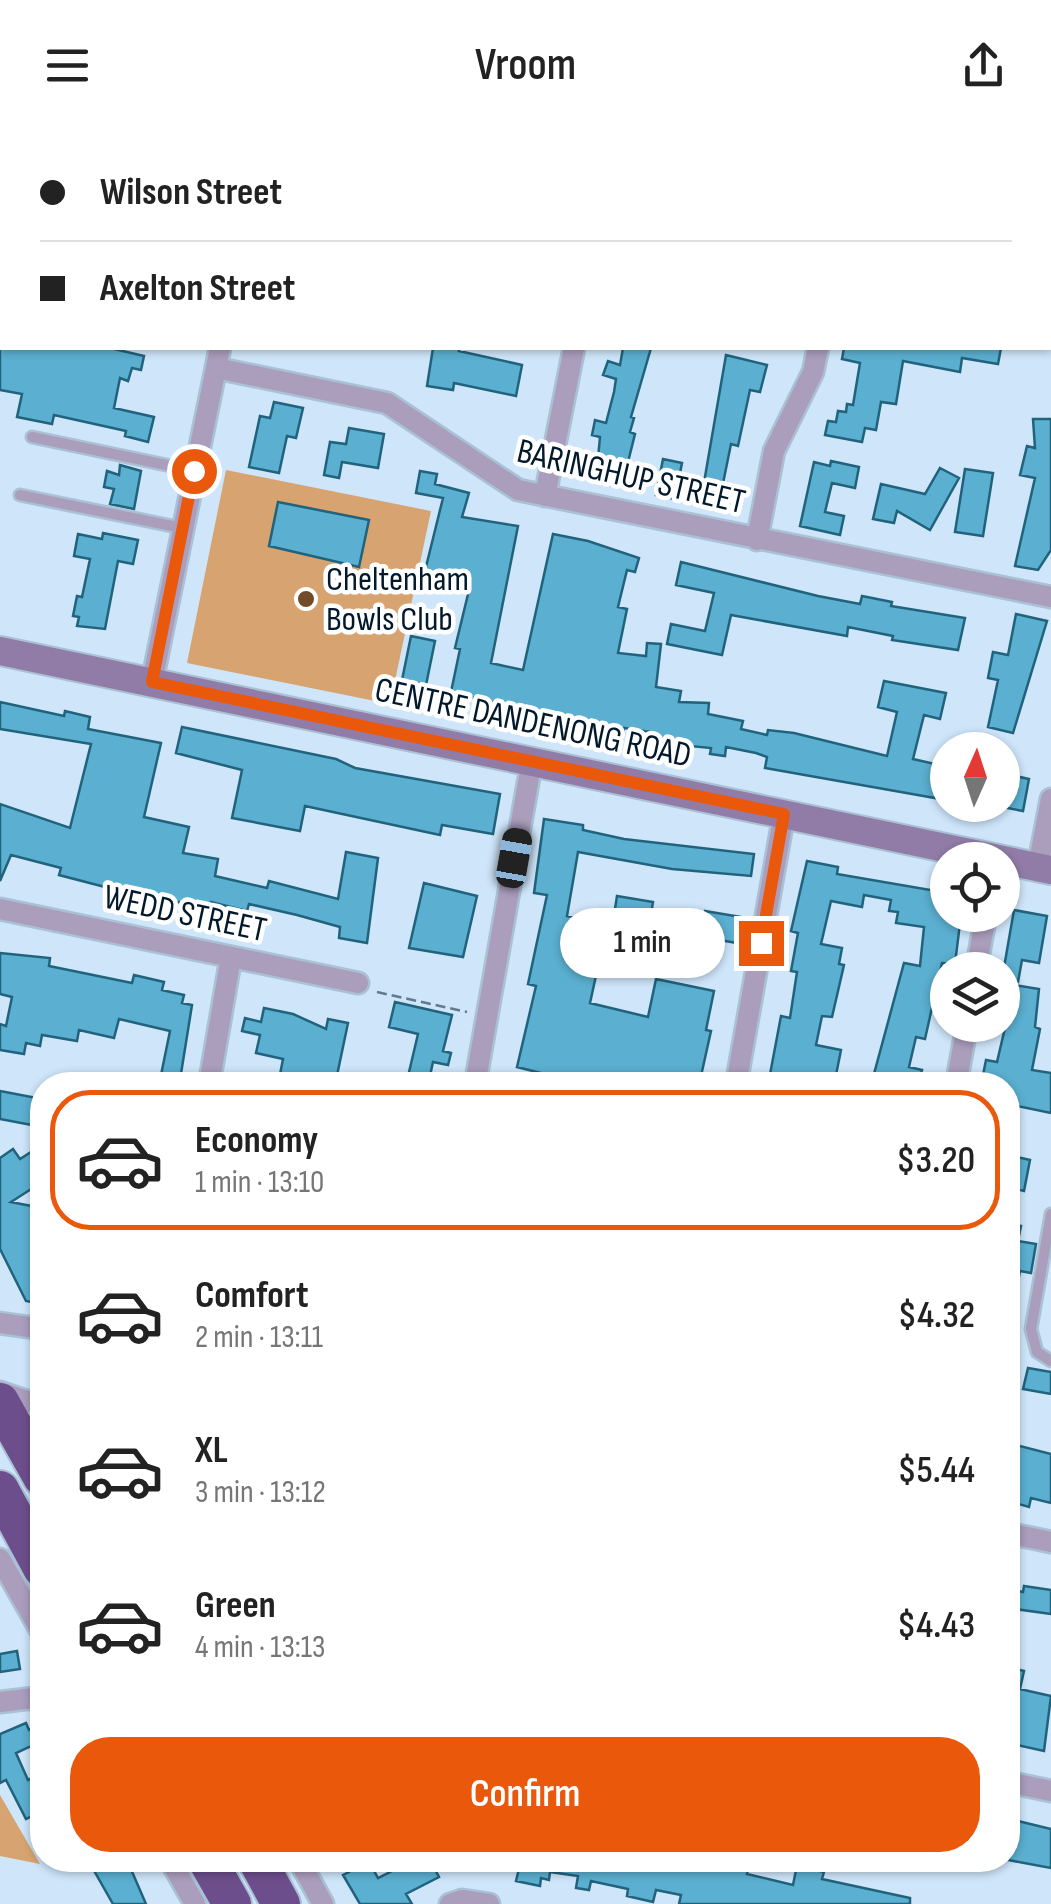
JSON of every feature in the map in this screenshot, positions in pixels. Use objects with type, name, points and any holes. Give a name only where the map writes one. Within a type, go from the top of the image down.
[{"type":"highway","points":[[0,1402],[30,1456]]},
{"type":"highway","points":[[0,1490],[30,1546]]},
{"type":"highway","points":[[214,1872],[232,1904]]},
{"type":"highway","points":[[263,1872],[280,1904]]},
{"type":"main road","name":"CENTRE DANDENONG ROAD","points":[[0,651],[930,845]]},
{"type":"street","points":[[544,496],[574,350]]},
{"type":"street","points":[[757,540],[774,452],[813,372],[818,350]]},
{"type":"street","points":[[152,682],[218,358]]},
{"type":"street","name":"BARINGHUP STREET","points":[[218,358],[387,403],[508,486],[757,540],[1051,597]]},
{"type":"street","points":[[477,1072],[532,760]]},
{"type":"street","points":[[1044,869],[1051,799]]},
{"type":"street","points":[[738,1072],[784,814]]},
{"type":"street","name":"WEDD STREET","points":[[0,909],[364,987]]},
{"type":"street","points":[[211,1072],[231,957]]},
{"type":"street","points":[[958,1072],[964,1042]]},
{"type":"street","points":[[0,1323],[30,1327]]},
{"type":"street","points":[[0,1392],[30,1402]]},
{"type":"street","points":[[1020,1536],[1051,1542]]},
{"type":"street","points":[[0,1559],[30,1613]]},
{"type":"street","points":[[0,1702],[30,1698]]},
{"type":"street","points":[[1020,1785],[1051,1791]]},
{"type":"street","points":[[177,1872],[195,1904]]},
{"type":"street","points":[[306,1872],[323,1904]]},
{"type":"street","points":[[450,1904],[462,1900],[489,1904]]},
{"type":"lane","points":[[32,438],[194,471]]},
{"type":"lane","points":[[20,494],[184,528]]},
{"type":"lane","points":[[1051,1214],[1030,1329],[1037,1352],[1051,1361]]},
{"type":"path","points":[[364,987],[470,1012]]},
{"type":"shaded area","name":"Cheltenham Bowls Club","points":[[226,470],[431,511],[390,704],[187,663]]},
{"type":"shaded area","points":[[0,1795],[30,1847],[30,1862],[0,1856]]},
{"type":"building","points":[[0,350],[118,350],[144,356],[141,370],[132,368],[128,381],[120,378],[114,408],[154,417],[148,442],[125,436],[126,431],[54,415],[52,424],[17,417],[22,394],[0,390]]},
{"type":"building","points":[[433,350],[459,350],[522,365],[516,396],[454,383],[453,390],[427,386]]},
{"type":"building","points":[[623,350],[650,350],[631,417],[634,418],[630,432],[635,434],[622,486],[596,479],[600,437],[592,435],[595,420],[606,423],[614,392],[616,379],[603,375],[608,361],[620,365]]},
{"type":"building","points":[[844,350],[1001,350],[998,364],[962,358],[960,372],[903,361],[896,404],[881,402],[876,430],[865,428],[862,442],[825,435],[828,421],[836,422],[838,411],[846,412],[847,404],[853,405],[860,363],[842,359]]},
{"type":"building","points":[[726,355],[767,365],[760,392],[750,390],[738,446],[731,444],[719,503],[701,500]]},
{"type":"building","points":[[274,402],[303,408],[296,438],[287,436],[279,473],[249,467],[260,416],[270,418]]},
{"type":"building","points":[[1033,419],[1051,419],[1051,550],[1038,570],[1015,566],[1035,478],[1020,475],[1027,446],[1035,448]]},
{"type":"building","points":[[349,428],[384,434],[378,468],[342,462],[339,478],[324,475],[330,442],[346,444]]},
{"type":"building","points":[[663,459],[682,463],[675,499],[656,495]]},
{"type":"building","points":[[831,461],[859,467],[855,488],[832,483],[825,512],[844,516],[840,535],[800,526],[814,462],[830,466]]},
{"type":"building","points":[[120,465],[141,471],[134,509],[110,504],[114,489],[104,487],[107,471],[119,475]]},
{"type":"building","points":[[940,468],[959,478],[930,530],[897,511],[894,523],[873,519],[881,484],[925,494]]},
{"type":"building","points":[[965,469],[993,473],[983,536],[955,532]]},
{"type":"building","points":[[420,471],[437,474],[435,484],[469,493],[462,517],[518,526],[491,663],[523,670],[553,534],[588,541],[639,558],[635,572],[627,570],[618,607],[627,609],[618,653],[646,656],[647,643],[661,644],[656,687],[681,691],[679,702],[709,703],[708,714],[743,721],[741,729],[767,735],[768,730],[794,733],[887,756],[897,712],[878,707],[884,681],[946,693],[940,719],[924,715],[913,759],[930,763],[930,797],[765,768],[767,757],[726,747],[725,756],[710,754],[711,748],[649,742],[651,732],[624,728],[622,740],[605,737],[606,730],[451,692],[460,649],[455,648],[469,590],[422,583],[443,498],[416,493]]},
{"type":"building","points":[[278,502],[369,520],[359,567],[269,546]]},
{"type":"building","points":[[103,533],[138,540],[133,564],[118,561],[105,629],[77,626],[79,617],[73,616],[77,596],[82,597],[90,559],[74,556],[78,534],[102,539]]},
{"type":"building","points":[[681,562],[818,596],[860,604],[862,596],[892,602],[891,606],[965,618],[958,650],[892,640],[893,636],[848,627],[847,636],[731,615],[722,655],[667,644],[671,624],[705,631],[714,593],[676,585]]},
{"type":"building","points":[[1016,614],[1047,621],[1013,732],[988,727],[998,680],[988,678],[993,652],[1008,655]]},
{"type":"building","points":[[411,636],[435,641],[426,685],[402,680]]},
{"type":"building","points":[[0,702],[64,716],[65,711],[90,717],[88,729],[161,743],[144,817],[189,827],[183,853],[218,859],[215,876],[267,888],[269,881],[338,899],[346,852],[378,858],[367,943],[339,938],[340,927],[297,915],[249,904],[247,911],[211,902],[210,908],[128,893],[59,875],[61,868],[11,855],[0,881],[0,804],[70,828],[91,744],[0,729]]},
{"type":"building","points":[[182,727],[336,759],[355,768],[500,794],[493,834],[442,825],[440,835],[305,806],[300,831],[232,818],[242,770],[176,753]]},
{"type":"building","points":[[1020,777],[1029,779],[1023,811],[1020,810]]},
{"type":"building","points":[[544,819],[583,825],[583,830],[624,839],[754,854],[751,876],[672,869],[578,852],[567,916],[617,928],[608,964],[599,962],[590,1003],[648,1017],[656,979],[714,991],[702,1072],[537,1072],[517,1067],[536,986],[528,984],[547,895],[534,893]]},
{"type":"building","points":[[807,861],[838,867],[837,874],[930,890],[930,932],[959,932],[956,952],[930,952],[930,1017],[925,1039],[916,1037],[909,1067],[921,1072],[875,1072],[904,963],[920,966],[924,927],[896,923],[898,912],[889,911],[891,900],[864,895],[862,907],[831,901],[821,944],[842,948],[839,964],[844,965],[832,1017],[822,1016],[816,1045],[841,1050],[837,1072],[770,1072],[781,1016],[790,1018],[797,972],[791,971],[798,933],[791,931]]},
{"type":"building","points":[[424,883],[477,896],[463,957],[409,948]]},
{"type":"building","points":[[617,896],[653,902],[649,927],[613,922]]},
{"type":"building","points":[[705,911],[741,917],[737,943],[701,937]]},
{"type":"building","points":[[1020,911],[1047,916],[1039,963],[1022,960],[1020,971],[1020,952],[1007,952],[1010,932],[1020,932]]},
{"type":"building","points":[[0,953],[50,958],[49,966],[132,983],[134,975],[164,982],[162,990],[184,995],[182,1003],[192,1005],[181,1072],[162,1072],[170,1031],[119,1019],[114,1038],[79,1030],[77,1041],[42,1035],[40,1046],[26,1043],[24,1054],[0,1050],[0,1024],[6,1026],[12,997],[0,994]]},
{"type":"building","points":[[1020,986],[1039,989],[1035,1027],[1040,1029],[1032,1070],[1051,1073],[1051,1113],[1020,1107],[1020,1072],[984,1072],[986,1060],[997,1062],[1002,1042],[1020,1042]]},
{"type":"building","points":[[395,1002],[452,1015],[443,1051],[451,1053],[448,1065],[433,1062],[431,1072],[409,1072],[418,1034],[389,1027]]},
{"type":"building","points":[[264,1008],[293,1014],[326,1029],[328,1019],[348,1023],[338,1072],[280,1072],[283,1059],[256,1053],[260,1035],[242,1031],[245,1018],[261,1022]]},
{"type":"building","points":[[0,1091],[30,1097],[30,1125],[0,1119]]},
{"type":"building","points":[[13,1149],[20,1159],[30,1153],[30,1190],[11,1202],[30,1206],[30,1302],[26,1301],[0,1249],[0,1158]]},
{"type":"building","points":[[1020,1158],[1030,1160],[1024,1191],[1020,1190]]},
{"type":"building","points":[[1020,1241],[1036,1244],[1031,1273],[1020,1271]]},
{"type":"building","points":[[1028,1368],[1051,1372],[1051,1394],[1023,1389]]},
{"type":"building","points":[[1020,1446],[1051,1454],[1051,1503],[1031,1498],[1029,1507],[1020,1504]]},
{"type":"building","points":[[1024,1586],[1051,1590],[1051,1614],[1020,1610],[1020,1591]]},
{"type":"building","points":[[17,1651],[20,1669],[0,1672],[0,1654]]},
{"type":"building","points":[[1020,1689],[1051,1696],[1044,1751],[1020,1746]]},
{"type":"building","points":[[26,1723],[30,1747],[16,1753],[30,1779],[30,1817],[26,1819],[6,1780],[0,1783],[0,1734]]},
{"type":"building","points":[[1020,1821],[1051,1829],[1051,1868],[1020,1862]]},
{"type":"building","points":[[95,1872],[132,1872],[146,1904],[113,1904]]},
{"type":"building","points":[[375,1872],[378,1878],[390,1872],[436,1872],[439,1877],[406,1894],[412,1904],[360,1904],[343,1875]]},
{"type":"building","points":[[518,1872],[550,1872],[549,1880],[541,1878],[540,1886],[516,1881]]},
{"type":"building","points":[[550,1872],[747,1872],[793,1885],[796,1872],[824,1872],[822,1879],[910,1898],[910,1904],[679,1904],[681,1895],[656,1890],[653,1902],[627,1896],[628,1889],[591,1881],[589,1890],[576,1888],[578,1876]]},
{"type":"place","name":"Cheltenham Bowls Club","points":[[306,599]]},
{"type":"route","points":[[194,471],[152,682],[784,814],[761,943]]}]
